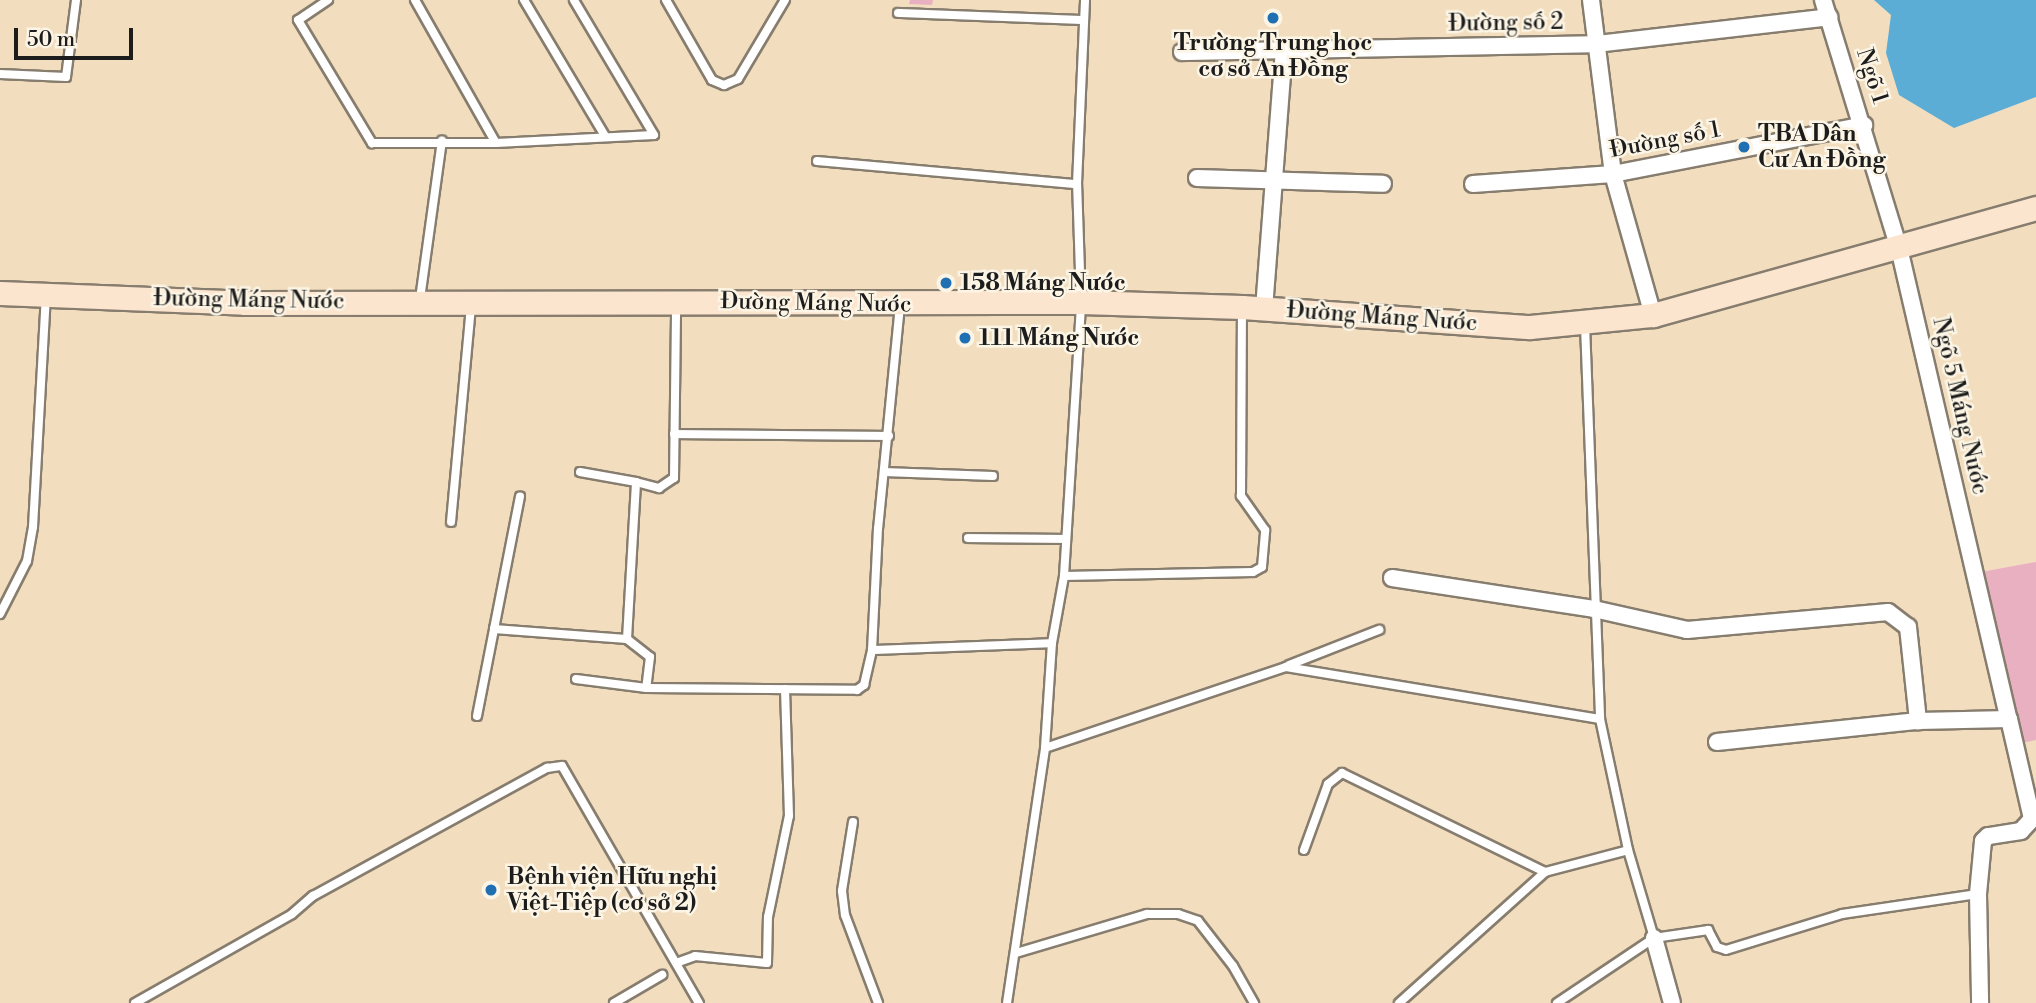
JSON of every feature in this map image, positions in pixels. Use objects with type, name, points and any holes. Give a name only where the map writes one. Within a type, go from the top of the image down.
[{"type":"main road","name":"Đường Máng Nước","points":[[0,293],[245,303],[676,300],[900,305],[1081,302],[1253,308],[1530,327],[1653,315],[2036,208]]},
{"type":"street","points":[[1591,0],[1613,174],[1653,315]]},
{"type":"street","name":"Ngõ 1","points":[[1823,0],[1864,125],[1899,248]]},
{"type":"street","name":"Đường số 2","points":[[1182,52],[1597,44],[1829,17]]},
{"type":"street","points":[[1253,308],[1273,181],[1284,50]]},
{"type":"street","name":"Đường số 1","points":[[1473,184],[1613,174],[1864,125]]},
{"type":"street","points":[[1197,178],[1383,184]]},
{"type":"street","name":"Ngõ 5 Máng Nước","points":[[1899,248],[2032,819],[2021,831],[1984,838],[1978,894]]},
{"type":"street","points":[[1392,578],[1594,608],[1687,630],[1888,612],[1908,627],[1918,721]]},
{"type":"street","points":[[1717,742],[1918,721],[2009,719]]},
{"type":"street","points":[[1978,894],[1980,1003]]},
{"type":"street","points":[[1654,938],[1672,1003]]},
{"type":"lane","points":[[0,74],[66,77],[76,0]]},
{"type":"lane","points":[[328,0],[298,20],[372,143],[496,143],[654,135],[574,0]]},
{"type":"lane","points":[[415,0],[496,143]]},
{"type":"lane","points":[[524,0],[605,136]]},
{"type":"lane","points":[[666,0],[712,79],[724,85],[738,79],[785,0]]},
{"type":"lane","points":[[1007,1003],[1045,748],[1052,643],[1064,576],[1081,302],[1077,184],[1085,0]]},
{"type":"lane","points":[[898,13],[1084,20]]},
{"type":"lane","points":[[419,302],[442,141]]},
{"type":"lane","points":[[817,161],[1077,184]]},
{"type":"lane","points":[[0,614],[27,561],[33,527],[46,293]]},
{"type":"lane","points":[[580,472],[659,488],[671,483],[676,300]]},
{"type":"lane","points":[[451,522],[471,303]]},
{"type":"lane","points":[[576,679],[646,688],[860,689],[872,650],[884,472],[900,305]]},
{"type":"lane","points":[[1064,576],[1253,572],[1262,567],[1265,530],[1241,496],[1253,308]]},
{"type":"lane","points":[[1585,323],[1600,719],[1628,850],[1654,938]]},
{"type":"lane","points":[[674,433],[889,436]]},
{"type":"lane","points":[[884,472],[993,476]]},
{"type":"lane","points":[[627,639],[636,482]]},
{"type":"lane","points":[[477,716],[520,497]]},
{"type":"lane","points":[[968,538],[1066,539]]},
{"type":"lane","points":[[494,629],[627,639],[650,657],[646,688]]},
{"type":"lane","points":[[1045,748],[1286,667],[1379,630]]},
{"type":"lane","points":[[872,650],[1052,643]]},
{"type":"lane","points":[[1286,667],[1600,719]]},
{"type":"lane","points":[[676,963],[695,956],[766,963],[768,917],[789,817],[785,689]]},
{"type":"lane","points":[[135,1003],[292,914],[313,896],[547,768],[562,766],[699,1003]]},
{"type":"lane","points":[[1304,850],[1328,784],[1342,774],[1545,872]]},
{"type":"lane","points":[[853,822],[842,891],[845,915],[878,1003]]},
{"type":"lane","points":[[1399,1003],[1545,872],[1628,850]]},
{"type":"lane","points":[[1557,1003],[1654,938],[1708,930],[1717,947],[1726,950],[1842,914],[1978,894]]},
{"type":"lane","points":[[1016,953],[1147,914],[1178,914],[1198,921],[1233,966],[1254,1003]]},
{"type":"lane","points":[[614,1003],[662,975]]},
{"type":"water","points":[[1874,0],[2036,0],[2036,97],[1954,128],[1899,95],[1886,53],[1891,15]]},
{"type":"building","points":[[910,0],[933,0],[932,5],[909,4]]},
{"type":"building","points":[[2036,562],[2036,740],[2022,743],[1981,572]]},
{"type":"place","name":"Trường Trung học cơ sở An Đồng","points":[[1273,18]]},
{"type":"place","name":"TBA Dân Cư An Đồng","points":[[1744,147]]},
{"type":"place","name":"158 Máng Nước","points":[[946,283]]},
{"type":"place","name":"111 Máng Nước","points":[[965,338]]},
{"type":"place","name":"Bệnh viện Hữu nghị Việt-Tiệp (cơ sở 2)","points":[[491,890]]}]
